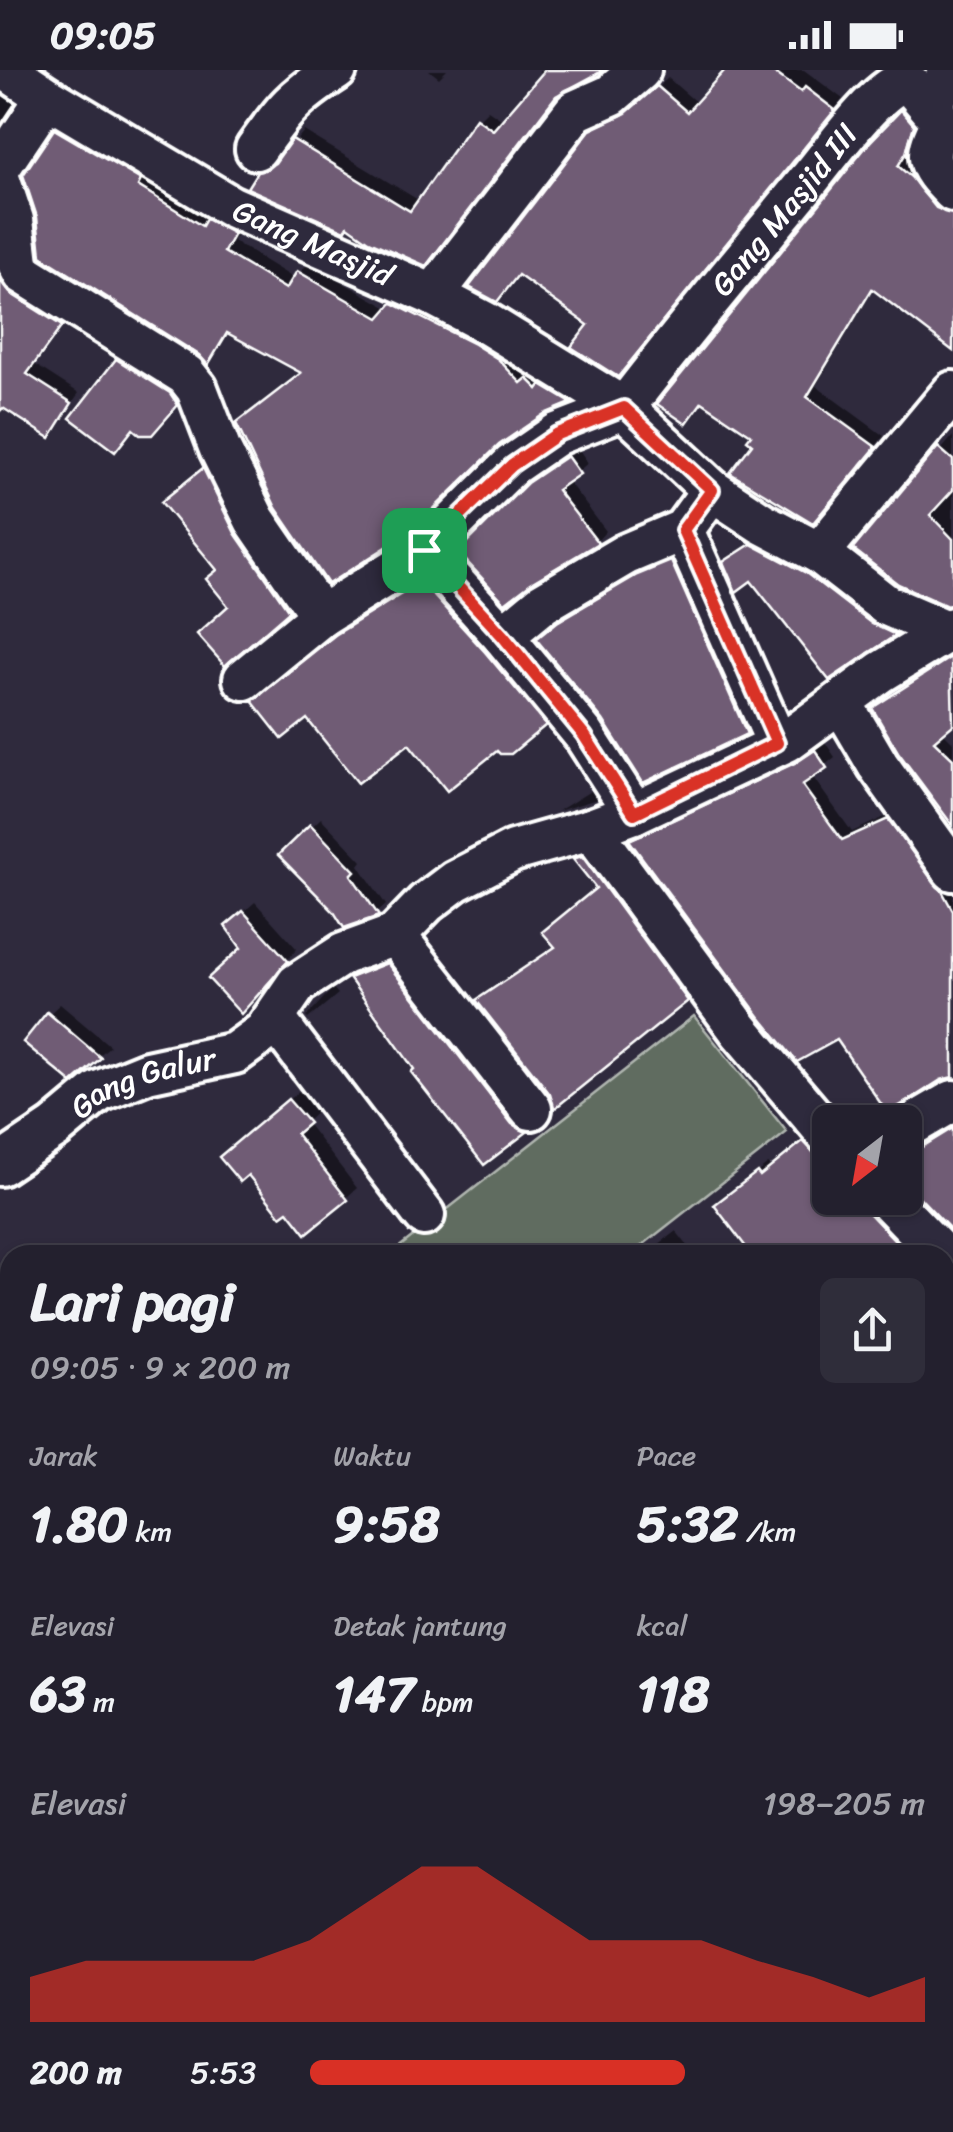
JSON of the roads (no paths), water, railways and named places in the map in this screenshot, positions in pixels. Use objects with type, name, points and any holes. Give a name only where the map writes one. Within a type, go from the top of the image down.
[{"type":"street","name":"Gang Masjid","points":[[8,70],[230,206],[433,294],[624,408],[712,490],[818,553],[886,605],[951,631]]},
{"type":"street","points":[[256,149],[279,114],[302,92],[336,70]]},
{"type":"street","points":[[433,294],[516,192],[575,111],[612,95],[640,70]]},
{"type":"street","points":[[951,70],[931,106],[942,122],[928,152],[929,163],[953,190]]},
{"type":"street","name":"Gang Masjid III","points":[[624,408],[688,322],[850,128],[892,86],[902,82],[911,85],[931,106]]},
{"type":"street","points":[[0,167],[47,97]]},
{"type":"street","points":[[0,181],[6,193],[18,263],[24,273],[186,376],[197,390],[220,449],[255,520],[321,616]]},
{"type":"street","points":[[818,553],[953,392]]},
{"type":"street","points":[[244,679],[321,616],[424,550],[512,465],[557,434],[624,408]]},
{"type":"street","points":[[503,636],[542,603],[626,554],[683,530],[712,490]]},
{"type":"street","points":[[683,530],[777,743]]},
{"type":"street","points":[[424,550],[503,636],[584,735],[634,813]]},
{"type":"street","name":"Gang Galur","points":[[0,1165],[55,1128],[98,1092],[147,1072],[235,1053],[252,1042],[274,1018],[297,984],[322,965],[395,936],[426,903],[455,881],[512,851],[591,830],[634,813],[788,741],[881,672],[951,631]]},
{"type":"street","points":[[841,702],[878,765],[953,870]]},
{"type":"street","points":[[591,830],[740,1031],[812,1116]]},
{"type":"street","points":[[395,936],[531,1109]]},
{"type":"street","points":[[274,1018],[424,1215]]},
{"type":"street","points":[[922,1119],[953,1101]]},
{"type":"street","points":[[904,1215],[933,1245]]}]
